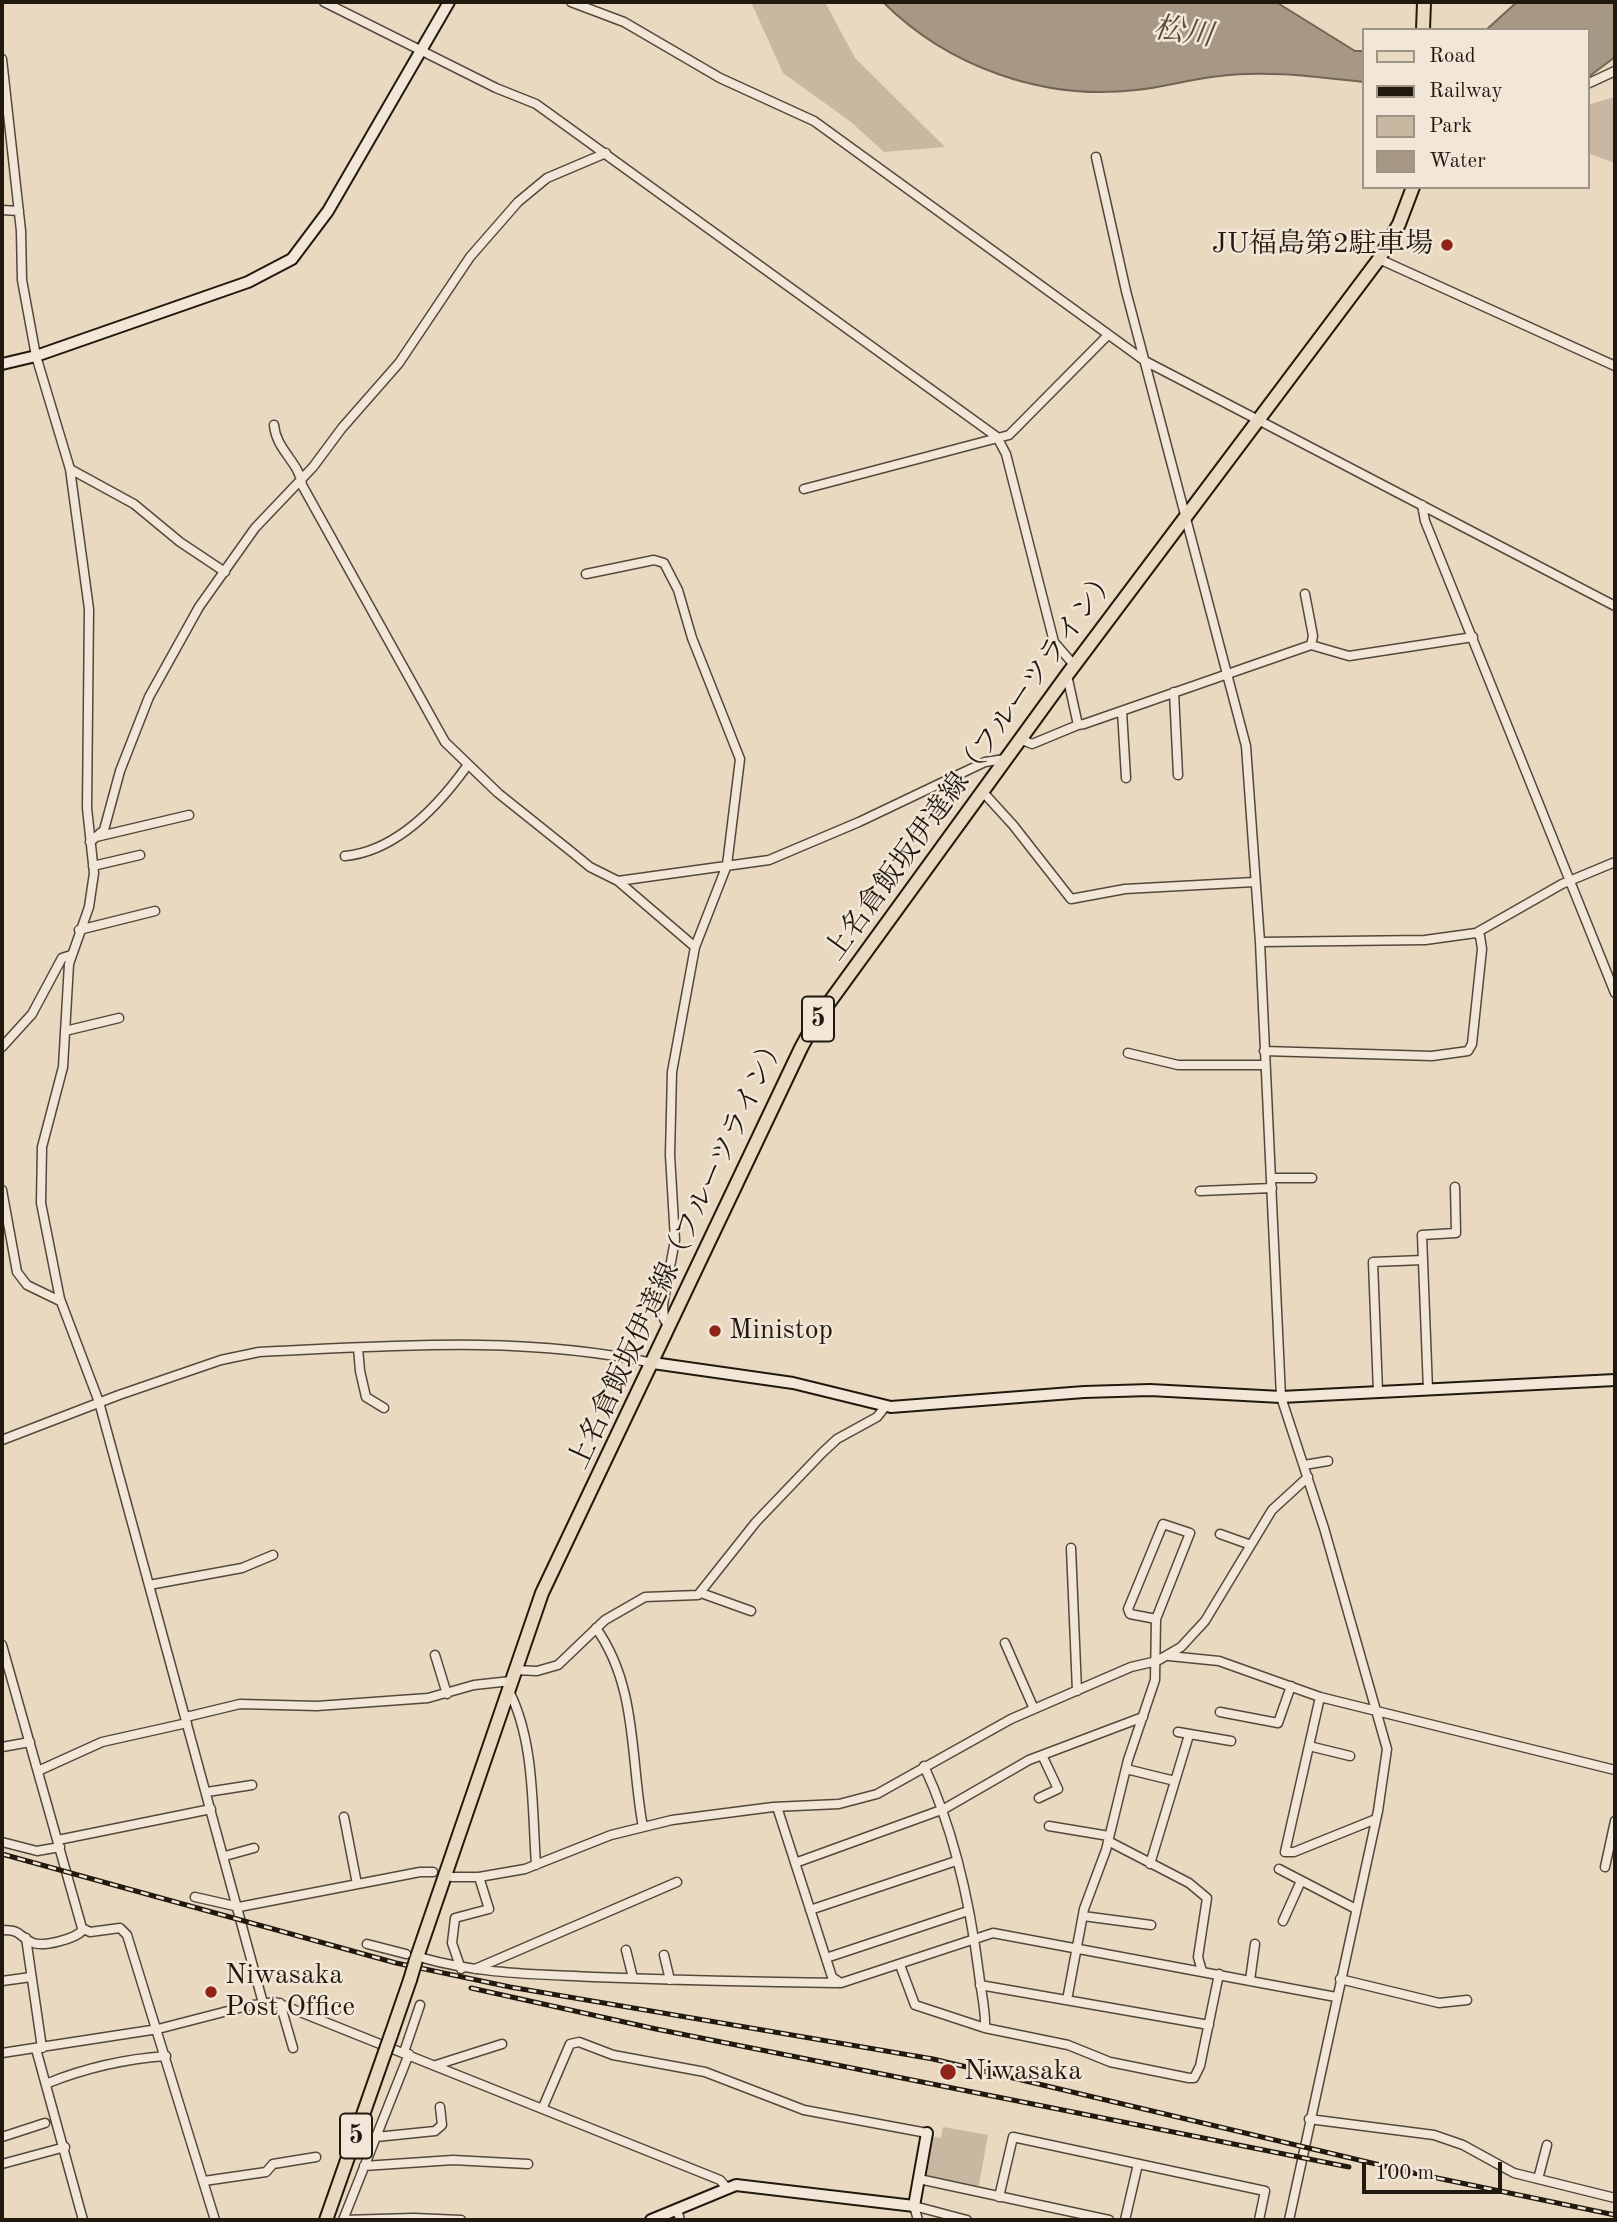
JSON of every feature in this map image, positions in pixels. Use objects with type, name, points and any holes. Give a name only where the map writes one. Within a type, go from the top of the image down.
[{"type":"main road","points":[[1423,28],[1424,2]]},
{"type":"main road","name":"上名倉飯坂伊達線（フルーツライン）","points":[[326,2220],[542,1593],[815,1022],[1186,514],[1379,259],[1399,224],[1412,189]]},
{"type":"street","points":[[324,2],[496,88],[536,104],[999,439],[1006,454],[1055,642],[1071,670],[1078,725]]},
{"type":"street","points":[[2,364],[36,356],[248,282],[292,259],[328,211],[449,2]]},
{"type":"street","points":[[571,2],[624,22],[720,78],[814,121],[1145,361],[1615,606]]},
{"type":"street","points":[[2,59],[19,211],[22,280],[36,356],[70,469],[89,609],[91,665],[87,808],[93,840],[93,866],[89,907],[71,955],[63,1067],[42,1147],[40,1203],[60,1301],[99,1402],[239,1907],[263,2003]]},
{"type":"street","points":[[1589,83],[1615,72]]},
{"type":"street","points":[[93,840],[104,830],[120,771],[149,697],[199,607],[255,528],[301,480],[399,363],[470,257],[518,202],[547,178],[606,153]]},
{"type":"street","points":[[1096,157],[1145,361],[1246,746],[1272,1178],[1281,1396],[1308,1477],[1387,1749],[1376,1819],[1289,2220]]},
{"type":"street","points":[[2,210],[19,211]]},
{"type":"street","points":[[1379,259],[1615,366]]},
{"type":"street","points":[[804,489],[1009,435],[1108,335]]},
{"type":"street","points":[[274,425],[279,444],[301,480],[388,645],[445,742],[467,766],[590,867],[618,881],[695,947]]},
{"type":"street","points":[[70,469],[85,474],[134,504],[180,542],[225,572]]},
{"type":"street","points":[[1422,505],[1425,522],[1615,993]]},
{"type":"street","points":[[586,575],[659,560],[664,563],[674,581],[692,638],[740,759],[727,865],[695,947],[672,1072],[670,1155],[675,1240],[663,1305],[664,1319],[669,1327]]},
{"type":"street","points":[[1305,594],[1313,636],[1311,645]]},
{"type":"street","points":[[1020,739],[1032,744],[1078,725],[1311,645],[1349,656],[1473,637]]},
{"type":"street","points":[[1174,692],[1178,775]]},
{"type":"street","points":[[1122,711],[1126,778]]},
{"type":"street","points":[[618,881],[769,860],[859,822],[985,762],[1005,759]]},
{"type":"street","points":[[345,856],[388,842],[415,823],[452,788],[467,766]]},
{"type":"street","points":[[982,791],[1013,825],[1071,899],[1125,889],[1254,882]]},
{"type":"street","points":[[93,840],[189,816]]},
{"type":"street","points":[[93,866],[140,855]]},
{"type":"street","points":[[1259,942],[1425,940],[1476,933],[1570,880],[1615,862]]},
{"type":"street","points":[[79,930],[155,911]]},
{"type":"street","points":[[1264,1051],[1432,1056],[1468,1051],[1472,1044],[1482,964],[1481,940],[1476,933]]},
{"type":"street","points":[[2,1047],[32,1013],[62,958],[71,955]]},
{"type":"street","points":[[65,1031],[119,1017]]},
{"type":"street","points":[[1128,1053],[1178,1065],[1265,1065]]},
{"type":"street","points":[[1272,1178],[1312,1178]]},
{"type":"street","points":[[1428,1391],[1422,1235],[1456,1233],[1455,1187]]},
{"type":"street","points":[[1200,1191],[1272,1188]]},
{"type":"street","points":[[2,1190],[17,1272],[27,1284],[60,1301]]},
{"type":"street","points":[[1378,1392],[1373,1262],[1423,1260]]},
{"type":"street","points":[[2,1440],[99,1402],[237,1356],[358,1348],[531,1346],[593,1350],[653,1363],[793,1383],[885,1407],[1084,1392],[1150,1390],[1281,1396],[1615,1380]]},
{"type":"street","points":[[358,1348],[359,1371],[366,1397],[384,1408]]},
{"type":"street","points":[[701,1593],[756,1522],[822,1453],[837,1439],[877,1418],[885,1407]]},
{"type":"street","points":[[1304,1465],[1328,1461]]},
{"type":"street","points":[[452,1877],[479,1877],[536,1866],[611,1835],[643,1827],[776,1807],[839,1804],[869,1797],[1034,1709],[1131,1667],[1169,1656],[1195,1635],[1278,1502],[1308,1477]]},
{"type":"street","points":[[1067,2000],[1083,1916],[1109,1839],[1157,1661],[1156,1619],[1190,1534],[1163,1524],[1128,1609],[1130,1614],[1156,1619]]},
{"type":"street","points":[[1220,1534],[1251,1545]]},
{"type":"street","points":[[1071,1549],[1077,1690]]},
{"type":"street","points":[[149,1585],[243,1568],[273,1555]]},
{"type":"street","points":[[38,1770],[102,1742],[240,1704],[373,1704],[447,1694],[474,1685],[511,1680],[551,1668],[570,1656],[596,1628],[645,1597],[701,1593],[751,1611]]},
{"type":"street","points":[[596,1628],[613,1655],[632,1722],[643,1827]]},
{"type":"street","points":[[1005,1643],[1034,1709]]},
{"type":"street","points":[[2,1645],[83,1930]]},
{"type":"street","points":[[435,1655],[447,1694]]},
{"type":"street","points":[[1169,1656],[1219,1661],[1320,1697],[1615,1770]]},
{"type":"street","points":[[511,1680],[530,1777],[536,1866]]},
{"type":"street","points":[[1220,1712],[1278,1723],[1283,1717],[1291,1686]]},
{"type":"street","points":[[1320,1697],[1284,1852],[1294,1852],[1376,1819]]},
{"type":"street","points":[[795,1863],[944,1810],[1010,1770],[1042,1755],[1143,1717]]},
{"type":"street","points":[[1178,1732],[1231,1741]]},
{"type":"street","points":[[1150,1864],[1189,1735]]},
{"type":"street","points":[[2,1747],[30,1742]]},
{"type":"street","points":[[1310,1746],[1350,1756]]},
{"type":"street","points":[[1039,1798],[1058,1788],[1042,1755]]},
{"type":"street","points":[[924,1766],[944,1810],[968,1911],[985,2028]]},
{"type":"street","points":[[1126,1769],[1175,1781]]},
{"type":"street","points":[[207,1792],[252,1785]]},
{"type":"street","points":[[776,1807],[832,1978],[841,1983]]},
{"type":"street","points":[[2,1842],[37,1851],[211,1809]]},
{"type":"street","points":[[344,1817],[357,1884]]},
{"type":"street","points":[[1605,1867],[1615,1821]]},
{"type":"street","points":[[1049,1826],[1109,1839],[1150,1864],[1189,1883],[1207,1898],[1198,1957],[1202,1971]]},
{"type":"street","points":[[225,1856],[254,1848]]},
{"type":"street","points":[[810,1910],[956,1861]]},
{"type":"street","points":[[1279,1870],[1356,1909]]},
{"type":"street","points":[[195,1897],[239,1907],[433,1872]]},
{"type":"street","points":[[461,1969],[452,1943],[455,1918],[489,1909],[479,1877]]},
{"type":"street","points":[[1283,1920],[1301,1881]]},
{"type":"street","points":[[473,1970],[677,1882]]},
{"type":"street","points":[[826,1958],[968,1911]]},
{"type":"street","points":[[1083,1916],[1151,1924]]},
{"type":"street","points":[[2,1930],[16,1930],[38,1943],[69,1939],[83,1930],[124,1930],[158,2029],[215,2220]]},
{"type":"street","points":[[367,1944],[473,1970],[670,1980],[841,1983],[993,1933],[1336,1997]]},
{"type":"street","points":[[26,1938],[39,2048],[38,2060],[48,2082],[83,2220]]},
{"type":"street","points":[[1250,1980],[1255,1944]]},
{"type":"street","points":[[625,1950],[633,1978]]},
{"type":"street","points":[[664,1955],[670,1980]]},
{"type":"street","points":[[900,1965],[912,2003],[985,2028],[1068,2045],[1110,2062],[1189,2078],[1194,2078],[1199,2070],[1219,1974]]},
{"type":"street","points":[[2,1981],[31,1977]]},
{"type":"street","points":[[1340,1979],[1439,2003],[1467,2000]]},
{"type":"street","points":[[980,1984],[1209,2025]]},
{"type":"street","points":[[2,2053],[158,2029],[263,2003],[279,2003],[720,2180],[727,2188]]},
{"type":"street","points":[[279,2003],[293,2048]]},
{"type":"street","points":[[420,2005],[407,2053],[343,2220],[461,2220]]},
{"type":"street","points":[[543,2107],[570,2044],[579,2042],[613,2055],[705,2071],[804,2110],[927,2133],[914,2206],[918,2220]]},
{"type":"street","points":[[436,2065],[502,2044]]},
{"type":"street","points":[[48,2082],[90,2066],[125,2059],[166,2056]]},
{"type":"street","points":[[376,2137],[435,2132],[442,2125],[440,2107]]},
{"type":"street","points":[[1309,2119],[1434,2135],[1463,2145],[1514,2173],[1615,2198]]},
{"type":"street","points":[[2,2137],[45,2123]]},
{"type":"street","points":[[999,2197],[1013,2137],[1265,2191],[1259,2220]]},
{"type":"street","points":[[1538,2179],[1547,2145]]},
{"type":"street","points":[[2,2164],[65,2147]]},
{"type":"street","points":[[204,2181],[267,2172],[273,2164],[316,2157]]},
{"type":"street","points":[[364,2166],[453,2160],[528,2164]]},
{"type":"street","points":[[1125,2220],[1138,2164]]},
{"type":"street","points":[[919,2179],[1109,2220]]},
{"type":"street","points":[[651,2220],[678,2215],[736,2185],[914,2206],[967,2220]]},
{"type":"green space","points":[[751,2],[825,2],[855,58],[945,147],[884,152],[851,122],[783,73]]},
{"type":"green space","points":[[1615,97],[1615,163],[1589,154],[1589,104]]},
{"type":"green space","points":[[943,2127],[988,2135],[978,2190],[922,2177],[928,2136],[941,2138]]},
{"type":"water","name":"松川","points":[[883,2],[1276,2],[1355,51],[1362,51],[1362,82],[1292,75],[1238,74],[1136,90],[1067,90],[999,75],[937,45]]},
{"type":"water","points":[[1517,2],[1615,2],[1615,57],[1589,76],[1589,28],[1488,28]]},
{"type":"railway","points":[[2,1854],[396,1963],[510,1987],[933,2059],[1418,2174],[1615,2215]]},
{"type":"railway","points":[[471,1988],[656,2029],[1349,2167]]},
{"type":"place","name":"JU福島第2駐車場","points":[[1447,245]]},
{"type":"place","name":"Ministop","points":[[715,1331]]},
{"type":"place","name":"Niwasaka Post Office","points":[[211,1992]]},
{"type":"place","name":"Niwasaka","points":[[948,2072]]}]
